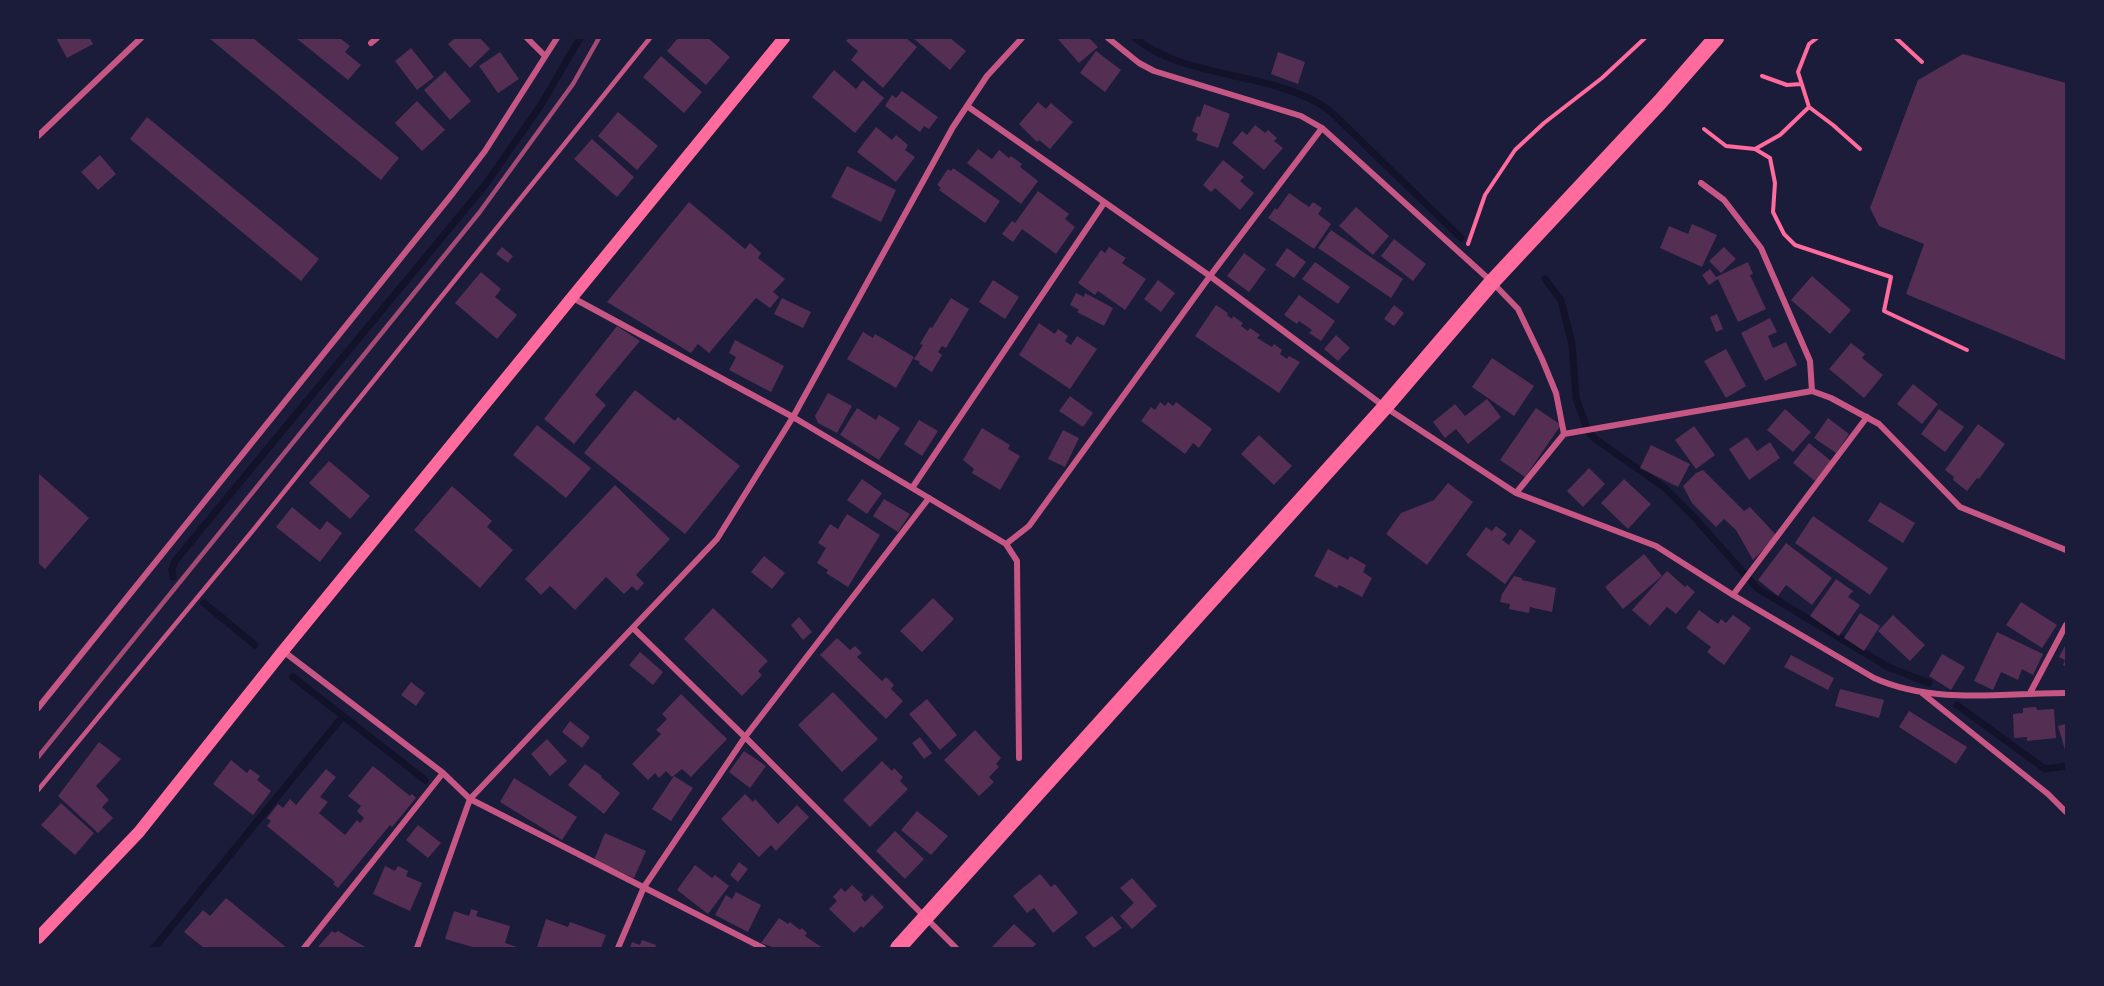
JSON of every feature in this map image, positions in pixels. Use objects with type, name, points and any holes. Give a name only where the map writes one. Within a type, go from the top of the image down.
[{"type":"highway","points":[[898,948],[1385,407],[1492,282],[1660,102],[1716,38]]},
{"type":"main road","points":[[38,938],[139,832],[283,651],[784,38]]},
{"type":"street","points":[[38,136],[141,38]]},
{"type":"street","points":[[371,43],[377,38]]},
{"type":"street","points":[[527,38],[545,56]]},
{"type":"street","points":[[38,708],[453,194],[485,151],[557,38]]},
{"type":"street","points":[[417,948],[470,799],[717,539],[793,417],[952,127],[987,76],[1022,38]]},
{"type":"street","points":[[1108,38],[1139,63],[1154,71],[1301,116],[1322,128],[1492,282],[1518,309],[1556,393],[1564,434]]},
{"type":"street","points":[[967,106],[1210,276],[1385,407],[1516,493],[1656,546],[1733,595],[1895,688],[1922,693],[1969,696],[2067,693]]},
{"type":"street","points":[[1006,544],[1029,526],[1210,276],[1322,128]]},
{"type":"street","points":[[1701,183],[1724,200],[1761,248],[1809,362],[1812,391]]},
{"type":"street","points":[[912,488],[1104,203]]},
{"type":"street","points":[[573,298],[793,417],[1006,544],[1017,561],[1019,758]]},
{"type":"street","points":[[1516,493],[1564,434],[1812,391],[1832,398],[1879,424],[1960,507],[2067,550]]},
{"type":"street","points":[[1733,595],[1867,417]]},
{"type":"street","points":[[618,948],[644,887],[745,737],[929,498]]},
{"type":"street","points":[[2030,693],[2067,625]]},
{"type":"street","points":[[633,628],[745,737],[924,919],[956,948]]},
{"type":"street","points":[[283,651],[443,773],[470,799],[763,948]]},
{"type":"street","points":[[1922,693],[2048,794],[2067,812]]},
{"type":"street","points":[[304,948],[443,773]]},
{"type":"lane","points":[[38,790],[250,534],[650,38]]},
{"type":"path","points":[[1463,256],[1485,195],[1515,150],[1544,123],[1602,78],[1645,38]]},
{"type":"path","points":[[1817,38],[1809,44],[1798,72],[1809,107],[1860,149]]},
{"type":"path","points":[[1896,38],[1922,62]]},
{"type":"path","points":[[1762,76],[1787,85],[1801,84]]},
{"type":"path","points":[[1755,149],[1780,135],[1809,107]]},
{"type":"path","points":[[1704,129],[1726,146],[1755,149],[1770,158],[1775,183],[1773,212],[1784,234],[1796,245],[1891,277],[1884,312],[1967,350]]},
{"type":"building","points":[[56,38],[90,38],[93,44],[67,58]]},
{"type":"building","points":[[209,38],[253,38],[399,158],[381,180]]},
{"type":"building","points":[[296,38],[340,38],[350,46],[345,52],[361,65],[348,80]]},
{"type":"building","points":[[455,38],[480,38],[490,49],[470,68],[448,44]]},
{"type":"building","points":[[678,38],[708,38],[730,57],[706,85],[667,51]]},
{"type":"building","points":[[849,38],[906,38],[917,47],[883,88],[851,60],[858,51],[846,41]]},
{"type":"building","points":[[913,38],[950,38],[966,51],[950,70]]},
{"type":"building","points":[[1057,38],[1089,38],[1098,47],[1079,63]]},
{"type":"building","points":[[411,48],[434,77],[417,90],[395,61]]},
{"type":"building","points":[[1096,51],[1121,70],[1105,92],[1080,73]]},
{"type":"building","points":[[500,52],[519,79],[498,93],[479,66]]},
{"type":"building","points":[[1278,52],[1305,62],[1298,84],[1271,74]]},
{"type":"building","points":[[1963,54],[2066,83],[2065,360],[1906,294],[1924,244],[1879,226],[1870,208],[1918,80]]},
{"type":"building","points":[[661,56],[702,92],[684,113],[643,77]]},
{"type":"building","points":[[834,70],[856,89],[863,80],[884,98],[855,133],[812,97]]},
{"type":"building","points":[[445,71],[471,101],[450,120],[424,90]]},
{"type":"building","points":[[902,91],[938,117],[929,129],[924,126],[920,132],[885,106],[892,95],[896,98]]},
{"type":"building","points":[[417,101],[445,130],[422,151],[395,123]]},
{"type":"building","points":[[1038,102],[1046,109],[1051,103],[1073,122],[1050,149],[1039,140],[1037,142],[1019,124]]},
{"type":"building","points":[[1204,104],[1230,114],[1218,148],[1196,140],[1198,134],[1192,131]]},
{"type":"building","points":[[618,112],[658,146],[637,170],[598,136]]},
{"type":"building","points":[[147,117],[319,259],[301,281],[130,139]]},
{"type":"building","points":[[1255,125],[1265,133],[1268,130],[1277,138],[1274,141],[1283,148],[1264,170],[1232,143],[1242,131],[1247,135]]},
{"type":"building","points":[[876,127],[892,140],[896,135],[908,145],[905,150],[915,157],[896,182],[857,152]]},
{"type":"building","points":[[592,139],[634,177],[617,197],[574,159]]},
{"type":"building","points":[[978,149],[992,159],[999,150],[1009,158],[1011,156],[1022,164],[1020,167],[1038,181],[1021,204],[967,163]]},
{"type":"building","points":[[100,155],[116,174],[98,190],[81,172]]},
{"type":"building","points":[[1223,160],[1244,177],[1240,181],[1254,193],[1240,210],[1215,188],[1211,192],[1203,185]]},
{"type":"building","points":[[847,166],[896,190],[881,222],[831,197]]},
{"type":"building","points":[[953,168],[1000,201],[985,223],[939,190],[941,188],[937,185],[948,169],[951,171]]},
{"type":"building","points":[[1038,191],[1069,214],[1065,219],[1075,227],[1056,254],[1022,229],[1013,242],[1002,234],[1012,221],[1015,223]]},
{"type":"building","points":[[1289,193],[1309,207],[1313,202],[1322,208],[1318,214],[1331,224],[1314,249],[1268,218]]},
{"type":"building","points":[[689,202],[745,249],[750,243],[761,253],[758,258],[785,279],[773,292],[779,297],[770,308],[756,298],[709,353],[698,344],[691,353],[607,302]]},
{"type":"building","points":[[1356,207],[1389,236],[1373,255],[1339,226]]},
{"type":"building","points":[[1692,224],[1717,235],[1702,267],[1660,248],[1669,226],[1688,234]]},
{"type":"building","points":[[1331,230],[1403,279],[1391,298],[1318,248]]},
{"type":"building","points":[[1394,239],[1426,264],[1413,281],[1381,256]]},
{"type":"building","points":[[502,247],[513,256],[508,263],[496,254]]},
{"type":"building","points":[[1109,247],[1126,258],[1122,263],[1146,279],[1125,310],[1098,291],[1095,295],[1078,283],[1101,250],[1105,253]]},
{"type":"building","points":[[1724,247],[1736,259],[1721,273],[1709,261]]},
{"type":"building","points":[[1287,248],[1306,262],[1294,278],[1275,265]]},
{"type":"building","points":[[1244,253],[1266,269],[1249,292],[1227,276]]},
{"type":"building","points":[[1315,262],[1350,287],[1338,304],[1302,279]]},
{"type":"building","points":[[1748,262],[1753,274],[1750,275],[1766,309],[1738,322],[1718,279],[1709,285],[1702,275],[1710,269],[1716,277]]},
{"type":"building","points":[[481,272],[501,289],[495,297],[517,315],[497,339],[455,303]]},
{"type":"building","points":[[1812,276],[1851,310],[1830,334],[1791,300]]},
{"type":"building","points":[[993,280],[1019,297],[1005,319],[979,302]]},
{"type":"building","points":[[1158,280],[1175,293],[1161,312],[1144,299]]},
{"type":"building","points":[[1076,293],[1084,297],[1085,293],[1113,308],[1104,326],[1077,312],[1079,310],[1070,305]]},
{"type":"building","points":[[1299,295],[1335,321],[1321,341],[1309,333],[1312,330],[1284,315]]},
{"type":"building","points":[[782,298],[811,312],[803,328],[774,314]]},
{"type":"building","points":[[951,298],[969,309],[946,348],[942,346],[938,352],[942,355],[932,372],[914,359],[930,327],[932,328]]},
{"type":"building","points":[[1216,305],[1228,313],[1227,315],[1232,319],[1233,316],[1243,323],[1241,326],[1248,331],[1250,328],[1260,335],[1257,338],[1272,347],[1274,344],[1282,350],[1280,354],[1287,359],[1289,356],[1300,362],[1279,393],[1195,336]]},
{"type":"building","points":[[1394,305],[1404,313],[1394,326],[1384,319]]},
{"type":"building","points":[[1717,314],[1723,329],[1716,332],[1710,317]]},
{"type":"building","points":[[1770,318],[1777,332],[1768,336],[1773,348],[1786,342],[1797,365],[1765,381],[1741,333]]},
{"type":"building","points":[[1039,323],[1055,334],[1058,329],[1068,336],[1065,341],[1071,345],[1077,336],[1097,349],[1070,389],[1019,355]]},
{"type":"building","points":[[617,326],[640,341],[595,395],[606,405],[574,444],[544,419]]},
{"type":"building","points":[[863,332],[873,338],[875,334],[914,357],[896,388],[847,359]]},
{"type":"building","points":[[1336,335],[1350,348],[1338,361],[1324,349]]},
{"type":"building","points":[[735,340],[784,366],[771,392],[729,370],[736,357],[729,353]]},
{"type":"building","points":[[1851,343],[1865,354],[1862,358],[1883,375],[1864,398],[1829,369]]},
{"type":"building","points":[[1726,349],[1746,386],[1726,398],[1704,361]]},
{"type":"building","points":[[1492,358],[1534,386],[1514,416],[1472,387]]},
{"type":"building","points":[[1913,384],[1938,404],[1922,424],[1897,404]]},
{"type":"building","points":[[635,390],[675,421],[678,417],[740,466],[685,534],[584,453]]},
{"type":"building","points":[[828,393],[852,406],[837,433],[818,423],[815,416]]},
{"type":"building","points":[[1070,396],[1093,413],[1083,427],[1059,411]]},
{"type":"building","points":[[1487,399],[1501,417],[1468,444],[1456,429],[1445,438],[1433,422],[1455,404],[1465,416]]},
{"type":"building","points":[[1160,402],[1165,406],[1168,402],[1173,406],[1176,402],[1212,429],[1199,448],[1193,443],[1185,454],[1141,421],[1151,407],[1155,410]]},
{"type":"building","points":[[857,408],[876,420],[879,415],[900,428],[879,460],[840,435]]},
{"type":"building","points":[[1536,408],[1561,425],[1525,477],[1500,460]]},
{"type":"building","points":[[1785,409],[1811,432],[1793,452],[1767,430]]},
{"type":"building","points":[[1939,409],[1964,427],[1945,452],[1921,434]]},
{"type":"building","points":[[1828,418],[1849,434],[1836,453],[1814,438]]},
{"type":"building","points":[[919,420],[938,431],[922,456],[904,444]]},
{"type":"building","points":[[1978,424],[2005,444],[1967,491],[1945,470]]},
{"type":"building","points":[[537,425],[591,468],[566,498],[513,455]]},
{"type":"building","points":[[1694,426],[1715,455],[1696,469],[1675,440]]},
{"type":"building","points":[[982,428],[1010,445],[1008,449],[1020,456],[1000,490],[972,473],[974,469],[963,460]]},
{"type":"building","points":[[1063,430],[1079,438],[1065,467],[1048,459]]},
{"type":"building","points":[[1259,435],[1292,466],[1274,485],[1241,454]]},
{"type":"building","points":[[1747,437],[1757,451],[1770,442],[1780,458],[1749,480],[1729,449]]},
{"type":"building","points":[[1809,443],[1831,461],[1815,481],[1793,463]]},
{"type":"building","points":[[1651,445],[1690,464],[1678,487],[1640,468]]},
{"type":"building","points":[[329,461],[370,496],[350,519],[309,483]]},
{"type":"building","points":[[1589,468],[1605,484],[1583,507],[1567,491]]},
{"type":"building","points":[[1703,470],[1744,511],[1750,507],[1777,536],[1753,560],[1736,530],[1724,519],[1716,527],[1692,503],[1683,486],[1696,473]]},
{"type":"building","points":[[38,473],[89,518],[45,569],[38,563]]},
{"type":"building","points":[[862,479],[882,493],[867,514],[847,500]]},
{"type":"building","points":[[1624,479],[1651,504],[1628,529],[1601,503]]},
{"type":"building","points":[[1448,483],[1473,502],[1427,565],[1386,534],[1401,513],[1434,500]]},
{"type":"building","points":[[615,485],[670,539],[636,575],[644,583],[637,591],[632,586],[624,594],[606,577],[575,610],[550,586],[541,595],[525,579]]},
{"type":"building","points":[[452,486],[492,521],[487,527],[513,550],[480,588],[414,530]]},
{"type":"building","points":[[884,499],[910,514],[898,532],[873,516]]},
{"type":"building","points":[[1880,502],[1915,523],[1903,543],[1868,521]]},
{"type":"building","points":[[292,507],[320,530],[327,521],[342,533],[320,562],[276,527]]},
{"type":"building","points":[[847,514],[880,535],[848,587],[826,573],[828,570],[817,563],[826,548],[818,543],[830,524],[838,529]]},
{"type":"building","points":[[1813,516],[1888,568],[1870,595],[1795,543]]},
{"type":"building","points":[[1496,526],[1507,534],[1502,540],[1509,545],[1520,529],[1536,541],[1505,584],[1466,555],[1486,527],[1492,531]]},
{"type":"building","points":[[1786,543],[1832,578],[1812,605],[1786,585],[1778,596],[1758,580]]},
{"type":"building","points":[[1328,549],[1348,560],[1350,556],[1366,565],[1363,572],[1372,578],[1362,597],[1314,576]]},
{"type":"building","points":[[1644,554],[1662,576],[1623,609],[1605,587]]},
{"type":"building","points":[[764,556],[785,573],[772,589],[751,572]]},
{"type":"building","points":[[1667,571],[1685,587],[1687,585],[1695,592],[1676,614],[1667,607],[1650,626],[1632,610]]},
{"type":"building","points":[[1514,576],[1556,588],[1552,612],[1530,607],[1529,613],[1509,609],[1510,604],[1500,602],[1502,594]]},
{"type":"building","points":[[1836,579],[1853,591],[1848,597],[1860,605],[1839,636],[1810,616]]},
{"type":"building","points":[[933,598],[954,619],[922,652],[900,631]]},
{"type":"building","points":[[2021,602],[2057,625],[2042,648],[2006,625]]},
{"type":"building","points":[[713,608],[768,661],[758,671],[762,675],[742,696],[684,639]]},
{"type":"building","points":[[1699,610],[1718,624],[1721,619],[1726,623],[1733,615],[1751,628],[1724,665],[1707,652],[1711,647],[1686,628]]},
{"type":"building","points":[[1860,613],[1880,626],[1864,651],[1844,638]]},
{"type":"building","points":[[1893,615],[1925,645],[1910,661],[1878,631]]},
{"type":"building","points":[[799,617],[812,632],[803,640],[791,625]]},
{"type":"building","points":[[1997,632],[2043,654],[2033,675],[2022,669],[2018,680],[2001,672],[1993,690],[1974,681]]},
{"type":"building","points":[[837,638],[850,650],[855,646],[862,653],[857,657],[882,681],[886,677],[894,685],[891,689],[903,701],[886,719],[820,655]]},
{"type":"building","points":[[2066,644],[2066,667],[2063,665],[2065,660],[2059,657]]},
{"type":"building","points":[[640,652],[663,672],[653,685],[629,665]]},
{"type":"building","points":[[1942,654],[1965,667],[1951,690],[1929,676]]},
{"type":"building","points":[[1791,655],[1834,678],[1828,690],[1784,667]]},
{"type":"building","points":[[411,682],[425,693],[416,706],[401,695]]},
{"type":"building","points":[[1840,689],[1884,700],[1879,718],[1835,706]]},
{"type":"building","points":[[833,692],[878,739],[842,772],[798,725]]},
{"type":"building","points":[[681,694],[727,739],[691,777],[682,769],[672,777],[666,771],[659,778],[655,773],[648,780],[632,764],[661,734],[656,730],[667,719],[662,714]]},
{"type":"building","points":[[927,699],[957,735],[940,750],[909,714]]},
{"type":"building","points":[[2036,707],[2037,710],[2054,709],[2056,738],[2027,741],[2027,737],[2014,738],[2013,714],[2023,713],[2023,708]]},
{"type":"building","points":[[1909,711],[1967,747],[1956,764],[1899,727]]},
{"type":"building","points":[[570,721],[590,737],[582,748],[562,732]]},
{"type":"building","points":[[2066,724],[2066,753],[2058,726]]},
{"type":"building","points":[[975,730],[1001,758],[996,764],[999,767],[989,777],[994,782],[979,796],[944,760]]},
{"type":"building","points":[[920,737],[932,753],[924,759],[912,743]]},
{"type":"building","points":[[547,739],[567,761],[550,776],[531,754]]},
{"type":"building","points":[[99,742],[121,759],[96,786],[109,800],[102,807],[113,818],[98,833],[58,796]]},
{"type":"building","points":[[744,751],[766,766],[750,788],[729,772]]},
{"type":"building","points":[[231,760],[247,773],[250,769],[260,776],[257,780],[271,791],[253,815],[213,784]]},
{"type":"building","points":[[882,761],[892,771],[894,768],[903,777],[900,781],[908,789],[870,827],[843,800]]},
{"type":"building","points":[[585,764],[620,793],[604,814],[568,785]]},
{"type":"building","points":[[373,766],[410,796],[412,794],[416,798],[392,827],[390,825],[338,888],[333,884],[335,882],[267,826],[271,821],[267,818],[278,804],[283,808],[290,799],[296,805],[326,769],[336,777],[320,797],[328,802],[319,813],[345,835],[357,820],[360,823],[364,818],[357,811],[361,806],[348,796]]},
{"type":"building","points":[[674,776],[693,788],[671,821],[652,809]]},
{"type":"building","points":[[514,778],[577,817],[562,840],[500,802]]},
{"type":"building","points":[[745,794],[753,802],[755,799],[778,824],[797,805],[809,817],[776,851],[771,845],[759,857],[721,819]]},
{"type":"building","points":[[61,803],[94,833],[75,855],[41,825]]},
{"type":"building","points":[[917,811],[948,836],[931,855],[901,830]]},
{"type":"building","points":[[418,825],[441,843],[428,858],[406,840]]},
{"type":"building","points":[[895,831],[924,859],[905,879],[876,851]]},
{"type":"building","points":[[605,833],[646,851],[634,878],[594,860]]},
{"type":"building","points":[[739,862],[748,869],[738,882],[730,875]]},
{"type":"building","points":[[695,865],[712,878],[715,875],[729,886],[708,914],[677,890]]},
{"type":"building","points":[[385,866],[395,871],[398,866],[408,871],[406,876],[422,883],[410,911],[373,894]]},
{"type":"building","points":[[1040,874],[1051,887],[1055,884],[1078,913],[1053,933],[1034,908],[1027,913],[1013,896]]},
{"type":"building","points":[[1132,878],[1157,906],[1132,929],[1120,916],[1134,903],[1120,888]]},
{"type":"building","points":[[852,885],[863,895],[861,897],[865,902],[872,895],[884,907],[863,928],[861,926],[854,933],[829,909],[837,901],[833,897],[841,888],[845,892]]},
{"type":"building","points":[[736,892],[761,905],[748,932],[715,915],[726,895],[732,899]]},
{"type":"building","points":[[226,898],[287,948],[204,948],[184,932],[203,910],[210,916]]},
{"type":"building","points":[[471,909],[478,911],[476,916],[510,926],[505,943],[517,948],[476,948],[445,939],[454,911],[469,916]]},
{"type":"building","points":[[1112,916],[1122,928],[1094,948],[1085,937]]},
{"type":"building","points":[[779,918],[788,924],[790,922],[800,930],[802,928],[807,933],[805,936],[823,948],[775,948],[761,943]]},
{"type":"building","points":[[546,919],[568,927],[570,922],[606,935],[601,948],[537,947]]},
{"type":"building","points":[[1014,924],[1036,944],[1032,948],[991,948]]},
{"type":"building","points":[[332,931],[335,933],[338,931],[367,948],[317,948]]},
{"type":"building","points":[[642,940],[656,945],[655,948],[630,948],[632,942],[640,945]]},
{"type":"waterway","points":[[173,577],[172,569],[175,561],[485,185],[541,105],[580,38]]},
{"type":"waterway","points":[[1135,38],[1156,52],[1180,62],[1283,88],[1307,97],[1329,110],[1461,238]]},
{"type":"waterway","points":[[1545,279],[1561,300],[1572,344],[1576,398],[1588,431],[1594,438],[1665,488],[1757,588],[1888,667],[1929,683]]},
{"type":"waterway","points":[[204,603],[255,645]]},
{"type":"waterway","points":[[293,677],[425,780]]},
{"type":"waterway","points":[[1957,705],[2045,769],[2066,766]]},
{"type":"waterway","points":[[154,948],[343,716]]},
{"type":"railway","points":[[38,757],[479,213],[573,84],[599,38]]}]
